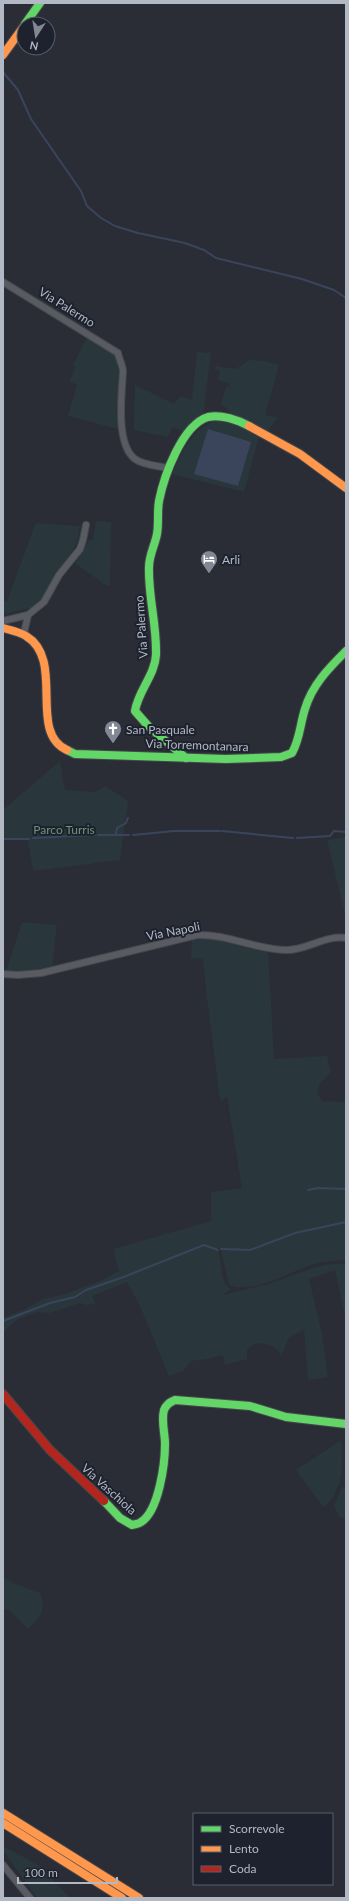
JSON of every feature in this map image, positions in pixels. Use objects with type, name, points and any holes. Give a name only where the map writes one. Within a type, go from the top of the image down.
[{"type":"main road","points":[[31,16],[40,3]]},
{"type":"main road","points":[[3,55],[16,37]]},
{"type":"main road","name":"Via Palermo","points":[[186,758],[151,729],[136,715],[135,711],[156,665],[156,634],[148,569],[156,534],[159,502],[168,468],[193,428],[202,420],[216,416],[237,421],[276,438],[346,488]]},
{"type":"main road","points":[[3,628],[24,633]]},
{"type":"main road","name":"Via Torremontanara","points":[[24,633],[31,638],[42,653],[45,664],[49,727],[53,740],[58,747],[66,752],[75,754],[251,759],[282,757],[289,755],[295,746],[305,709],[313,687],[346,651]]},
{"type":"main road","name":"Via Vaschiola","points":[[3,1394],[16,1412],[87,1488],[105,1502],[118,1516],[132,1525],[142,1523],[146,1519],[158,1490],[165,1444],[164,1409],[170,1401],[177,1399],[250,1406],[286,1417],[346,1424]]},
{"type":"main road","points":[[3,1813],[139,1898]]},
{"type":"main road","points":[[3,1823],[122,1898]]},
{"type":"street","name":"Via Palermo","points":[[3,282],[118,353],[123,370],[121,392],[122,432],[128,451],[135,459],[168,468]]},
{"type":"street","points":[[3,621],[28,615],[44,602],[59,575],[80,549],[84,540],[86,526]]},
{"type":"street","points":[[24,633],[28,615]]},
{"type":"street","name":"Via Napoli","points":[[3,974],[40,974],[197,935],[227,938],[269,948],[285,950],[297,950],[332,938],[346,938]]},
{"type":"street","points":[[3,1865],[30,1898]]},
{"type":"green space","points":[[87,337],[118,355],[122,371],[121,430],[68,416],[77,385],[69,381],[76,367],[73,366]]},
{"type":"green space","points":[[197,351],[205,353],[211,352],[203,417],[185,433],[173,427],[167,437],[134,430],[135,385],[174,404],[181,396],[192,400]]},
{"type":"green space","points":[[249,360],[264,361],[279,365],[265,415],[278,417],[268,431],[231,417],[229,410],[221,404],[226,387],[229,387],[230,383],[218,380],[220,371],[215,370],[216,366],[236,369]]},
{"type":"green space","points":[[214,421],[231,423],[259,436],[244,492],[172,474],[193,436],[206,425]]},
{"type":"green space","points":[[96,521],[111,522],[110,585],[107,586],[75,563],[89,540],[93,540]]},
{"type":"green space","points":[[35,523],[80,526],[78,539],[73,550],[41,600],[31,608],[3,614],[3,601],[7,601]]},
{"type":"green space","name":"Parco Turris","points":[[60,761],[65,790],[95,792],[105,786],[128,801],[120,860],[33,871],[28,840],[3,840],[3,810]]},
{"type":"green space","points":[[346,837],[346,918],[327,840]]},
{"type":"green space","points":[[22,922],[57,925],[52,969],[28,973],[6,972]]},
{"type":"green space","points":[[204,936],[268,950],[274,1059],[327,1056],[331,1072],[319,1085],[317,1093],[322,1101],[346,1102],[346,1260],[318,1263],[262,1284],[251,1287],[240,1287],[229,1285],[220,1247],[218,1248],[224,1283],[231,1290],[223,1294],[225,1295],[278,1281],[316,1267],[346,1264],[346,1321],[335,1270],[309,1279],[322,1334],[328,1377],[308,1380],[304,1329],[288,1339],[281,1357],[280,1352],[272,1346],[259,1343],[247,1350],[247,1359],[225,1365],[223,1355],[191,1361],[183,1371],[169,1376],[139,1304],[127,1282],[92,1296],[96,1304],[86,1305],[80,1303],[50,1313],[37,1312],[18,1319],[3,1332],[3,1318],[24,1310],[43,1299],[62,1295],[100,1281],[119,1271],[113,1249],[211,1221],[211,1192],[242,1188],[227,1097],[221,1101],[219,1093],[203,959],[191,958],[192,938]]},
{"type":"green space","points":[[340,1441],[342,1459],[338,1486],[330,1501],[323,1507],[296,1470]]},
{"type":"green space","points":[[342,1487],[346,1488],[346,1518],[339,1517],[334,1506]]},
{"type":"green space","points":[[3,1577],[13,1583],[40,1593],[43,1604],[41,1613],[28,1629],[10,1610],[3,1609]]},
{"type":"green space","points":[[3,1846],[40,1866],[70,1898],[37,1898],[3,1850]]},
{"type":"water","points":[[208,429],[251,442],[238,486],[194,474]]},
{"type":"waterway","points":[[3,72],[18,90],[31,119],[81,191],[87,206],[101,218],[115,226],[138,233],[185,243],[204,250],[216,258],[302,279],[334,290],[346,298]]},
{"type":"waterway","points":[[116,834],[117,828],[126,823],[128,818]]},
{"type":"waterway","points":[[133,835],[174,831],[220,831]]},
{"type":"waterway","points":[[222,831],[293,838]]},
{"type":"waterway","points":[[297,838],[330,836],[334,831],[346,832]]},
{"type":"waterway","points":[[33,838],[95,835]]},
{"type":"waterway","points":[[98,835],[129,835]]},
{"type":"waterway","points":[[3,839],[29,839]]},
{"type":"waterway","points":[[308,1190],[318,1188],[346,1189]]},
{"type":"waterway","points":[[221,1249],[250,1250],[295,1233],[346,1222]]},
{"type":"waterway","points":[[3,1321],[50,1303],[75,1297],[86,1290],[121,1278],[204,1245],[218,1250]]},
{"type":"traffic: fast","points":[[31,16],[40,3]]},
{"type":"traffic: fast","points":[[186,758],[149,727],[135,711],[139,697],[153,669],[156,655],[149,567],[157,534],[159,501],[165,478],[182,441],[190,430],[199,422],[208,417],[218,416],[235,420],[249,426]]},
{"type":"traffic: fast","points":[[67,750],[75,754],[226,759],[281,757],[292,753],[295,748],[305,709],[312,692],[327,670],[346,651]]},
{"type":"traffic: fast","points":[[104,1501],[120,1518],[132,1525],[140,1523],[147,1516],[157,1497],[164,1463],[165,1444],[163,1414],[168,1404],[175,1400],[250,1406],[286,1417],[346,1424]]},
{"type":"traffic: slow","points":[[3,55],[16,37]]},
{"type":"traffic: slow","points":[[249,426],[300,454],[346,488]]},
{"type":"traffic: slow","points":[[3,628],[26,636],[38,647],[44,661],[49,728],[55,741],[67,750]]},
{"type":"traffic: slow","points":[[3,1813],[139,1898]]},
{"type":"traffic: slow","points":[[3,1823],[122,1898]]},
{"type":"traffic: jam","points":[[3,1394],[50,1450],[104,1501]]},
{"type":"place","name":"Arli","points":[[209,574]]},
{"type":"place","name":"San Pasquale","points":[[113,744]]}]
